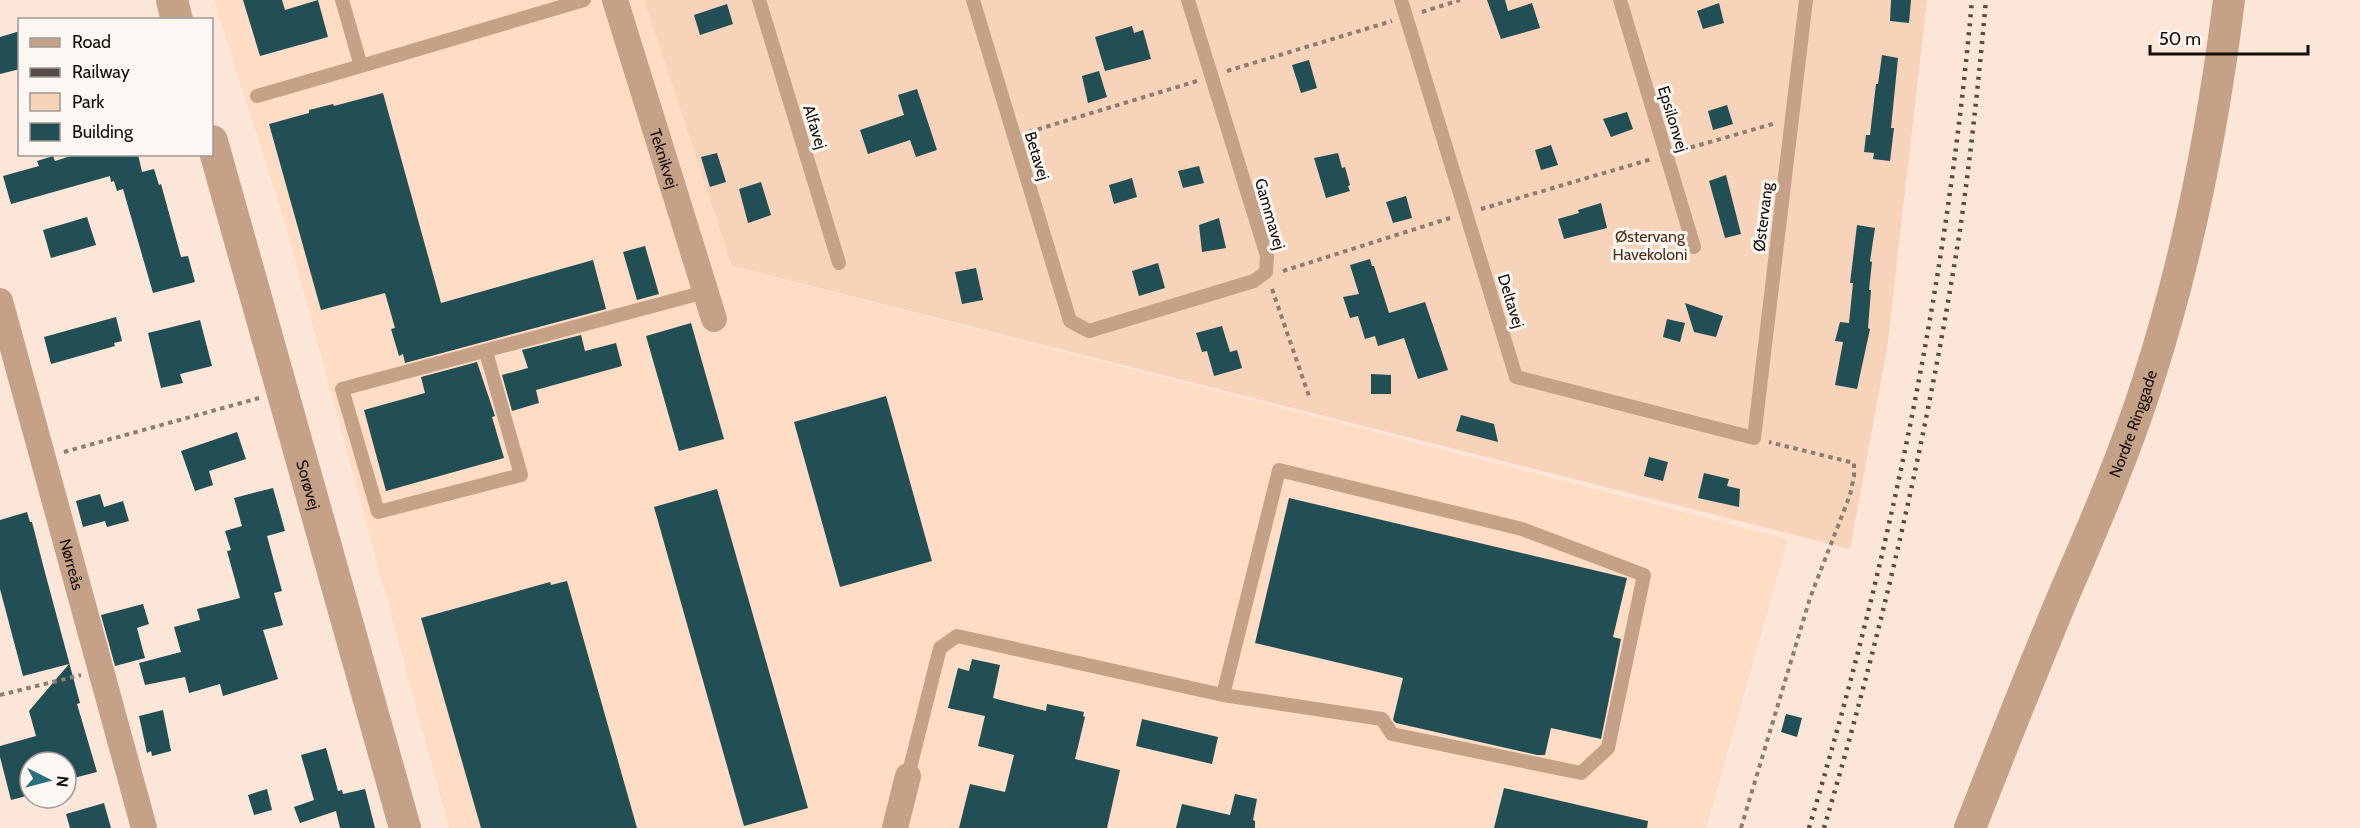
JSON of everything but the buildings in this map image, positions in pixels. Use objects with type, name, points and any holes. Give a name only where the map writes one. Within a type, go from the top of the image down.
[{"type":"street","points":[[172,0],[176,18]]},
{"type":"street","name":"Teknikvej","points":[[615,0],[714,319]]},
{"type":"street","name":"Nordre Ringgade","points":[[1970,828],[2012,719],[2112,481],[2148,383],[2175,292],[2197,198],[2221,70],[2229,0]]},
{"type":"street","name":"Sorøvej","points":[[213,145],[405,828]]},
{"type":"street","name":"Nørreås","points":[[0,301],[144,828]]},
{"type":"street","points":[[895,828],[908,776]]},
{"type":"lane","points":[[342,0],[361,66]]},
{"type":"lane","points":[[257,96],[584,0]]},
{"type":"lane","name":"Betavej","points":[[973,0],[1070,321]]},
{"type":"lane","name":"Gammavej","points":[[1070,321],[1089,331],[1254,281],[1266,272],[1267,256],[1188,0]]},
{"type":"lane","name":"Deltavej","points":[[1401,0],[1516,377],[1754,438]]},
{"type":"lane","name":"Epsilonvej","points":[[1620,0],[1694,247]]},
{"type":"lane","name":"Østervang","points":[[1754,438],[1806,0]]},
{"type":"lane","name":"Alfavej","points":[[764,1],[839,263]]},
{"type":"lane","points":[[486,352],[521,475],[378,512],[342,389],[705,292]]},
{"type":"lane","points":[[908,776],[939,648],[957,636],[1223,695],[1382,719],[1392,734],[1581,772],[1608,748],[1644,575],[1522,529],[1279,470],[1223,695]]},
{"type":"path","points":[[1014,137],[1460,0]]},
{"type":"path","points":[[43,458],[282,392]]},
{"type":"path","points":[[1741,828],[1810,598],[1850,495],[1854,476],[1854,463],[1754,438]]},
{"type":"path","points":[[0,695],[101,670]]},
{"type":"shaded area","points":[[214,0],[644,0],[732,266],[1788,539],[1706,828],[449,828],[286,226]]},
{"type":"green space","name":"Østervang Havekoloni","points":[[644,0],[1927,0],[1887,349],[1850,549],[732,266]]},
{"type":"railway","points":[[1809,828],[1865,624],[1912,418],[1947,210],[1972,0]]},
{"type":"railway","points":[[1824,828],[1884,606],[1933,381],[1960,230],[1975,115],[1986,0]]}]
